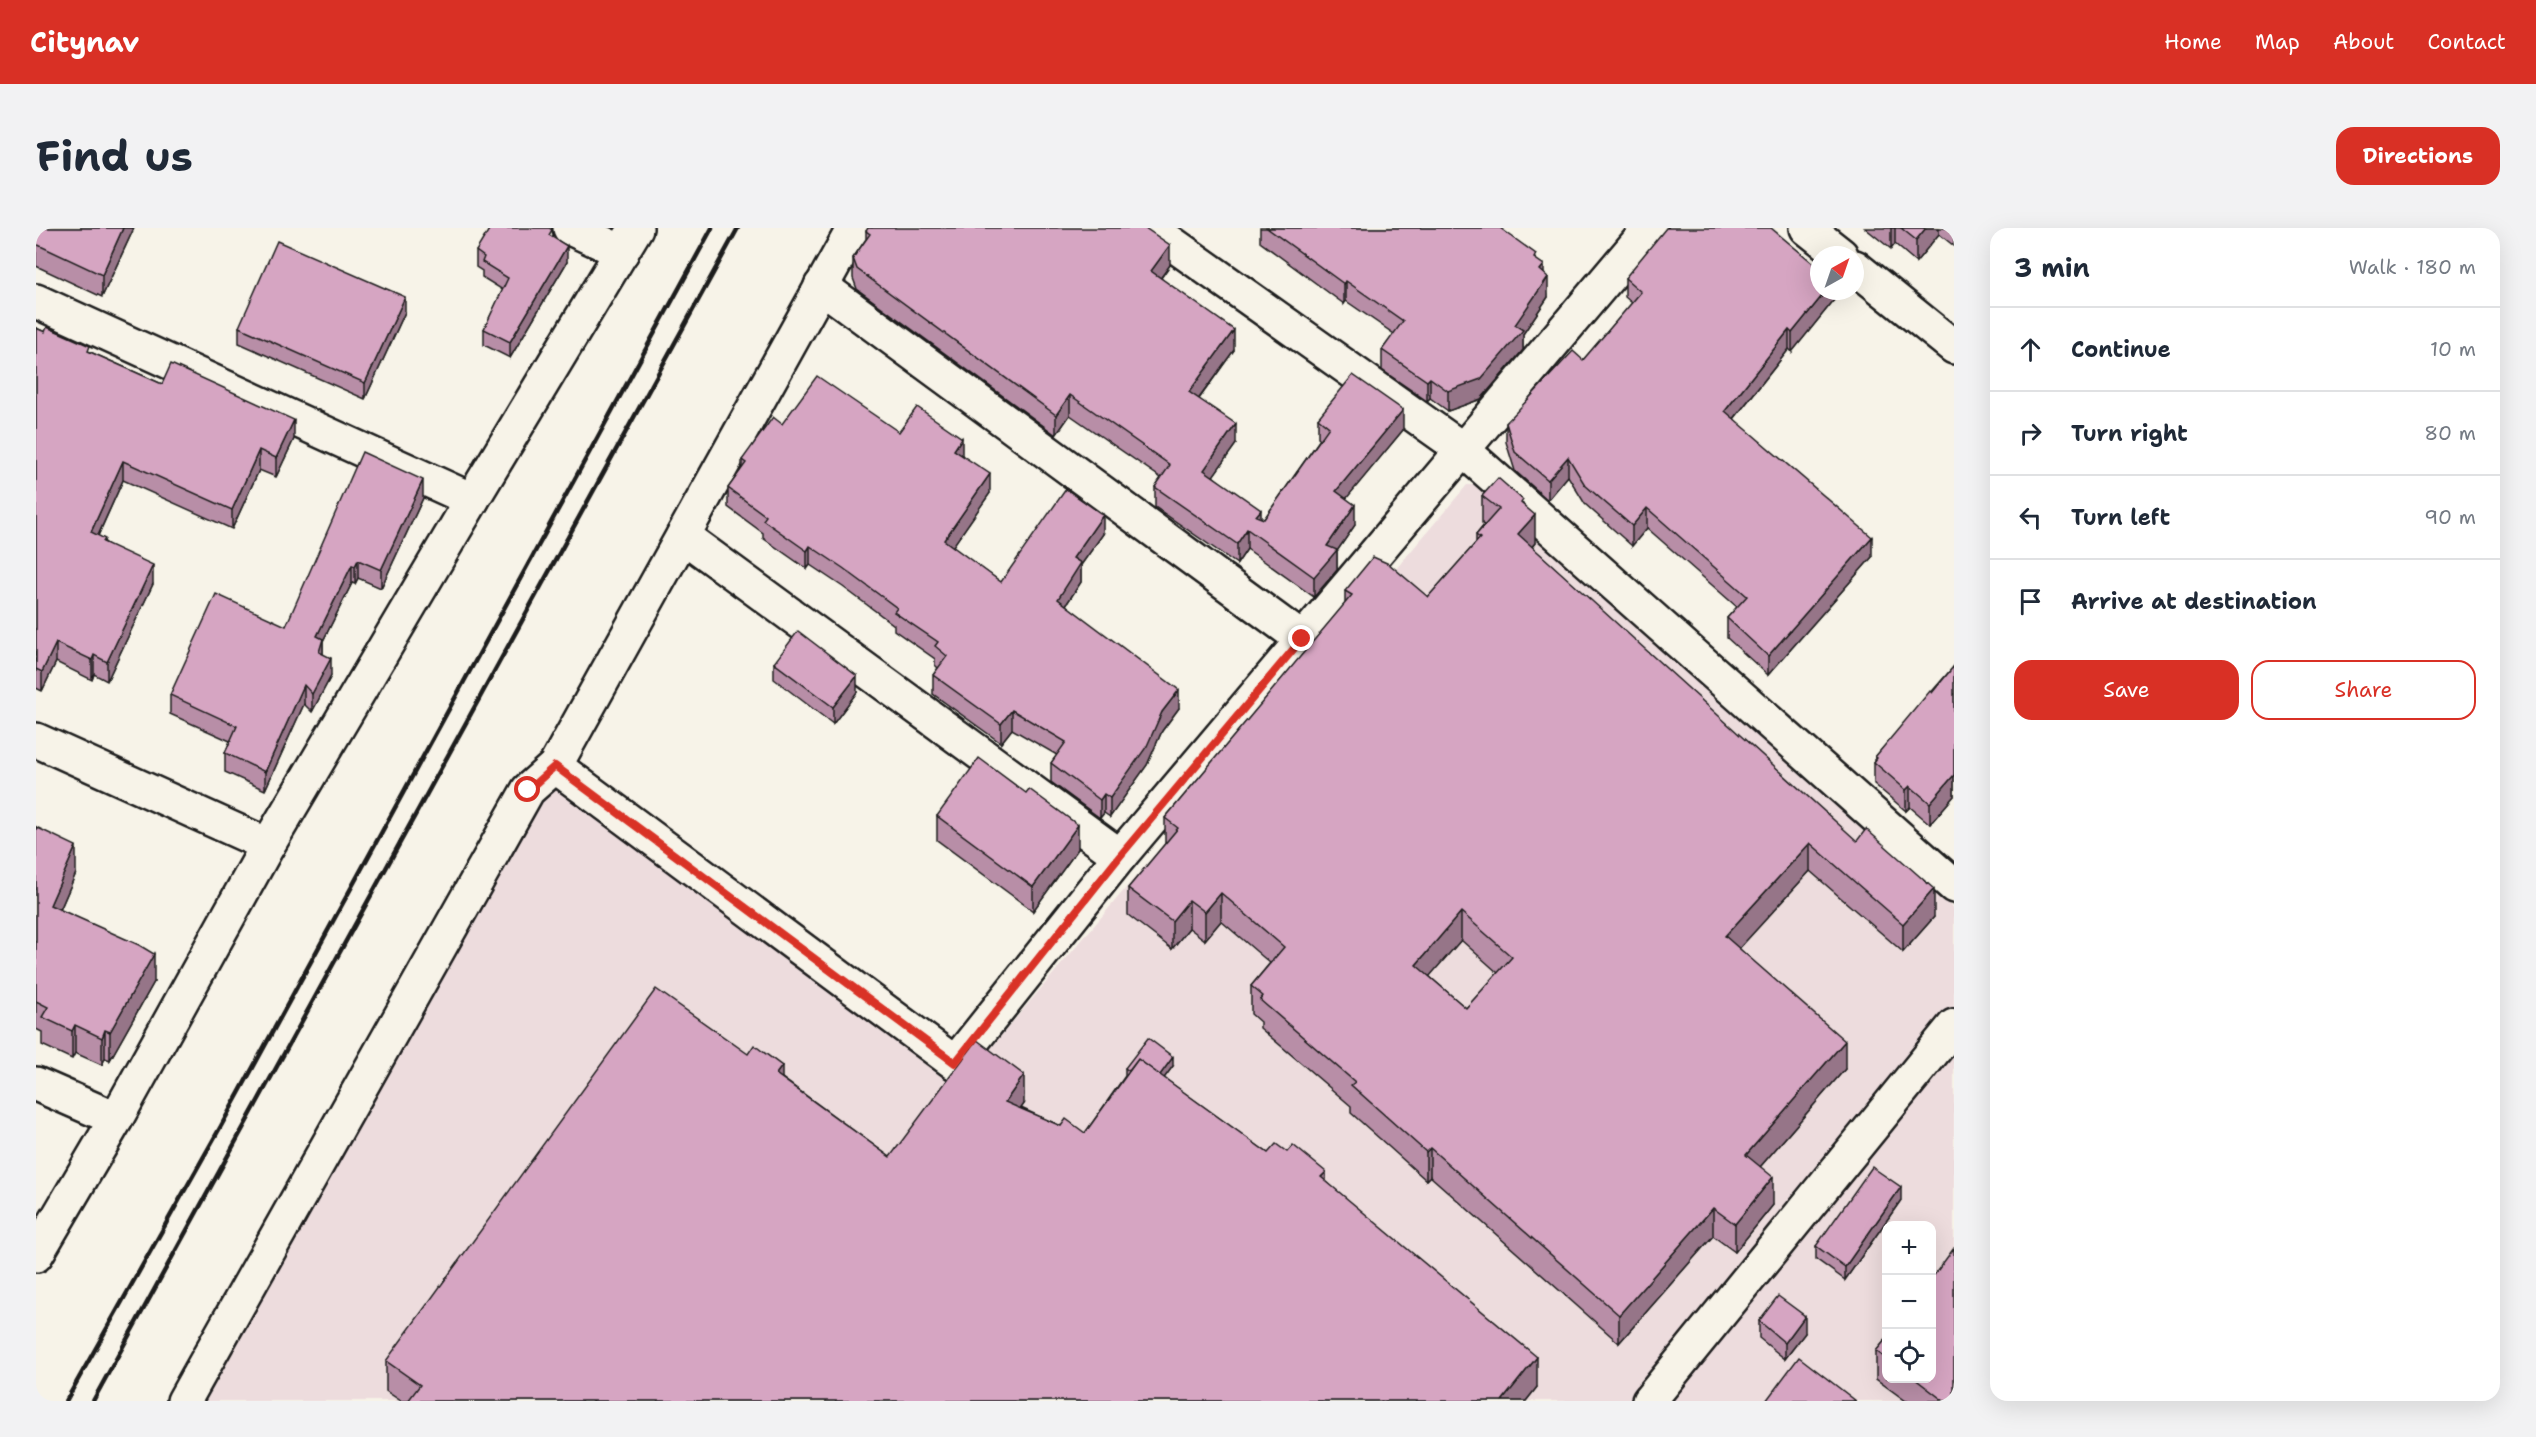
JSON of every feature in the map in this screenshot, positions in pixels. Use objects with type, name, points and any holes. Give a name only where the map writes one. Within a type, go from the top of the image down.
[{"type":"street","points":[[36,1255],[116,1119],[268,845],[629,240],[570,228]]},
{"type":"street","points":[[183,1401],[528,790],[555,766],[854,228]]},
{"type":"street","points":[[1150,228],[1462,449],[1954,886]]},
{"type":"street","points":[[555,766],[955,1063],[1120,856],[1650,228]]},
{"type":"street","points":[[1807,228],[1829,246]]},
{"type":"street","points":[[1864,274],[1954,347]]},
{"type":"street","points":[[821,286],[1302,639]]},
{"type":"street","points":[[36,301],[472,500]]},
{"type":"street","points":[[683,536],[1120,856]]},
{"type":"street","points":[[36,740],[268,845]]},
{"type":"street","points":[[1649,1401],[1954,1026]]},
{"type":"street","points":[[36,1083],[116,1119]]},
{"type":"shaded area","points":[[1467,485],[1480,485],[1954,909],[1954,1401],[205,1401],[540,796],[561,788],[966,1077]]},
{"type":"building","points":[[36,228],[123,228],[102,275],[36,244]]},
{"type":"building","points":[[490,228],[549,228],[552,230],[549,235],[567,246],[510,342],[484,329],[508,278],[482,262],[484,257],[476,251]]},
{"type":"building","points":[[868,228],[1145,228],[1170,245],[1151,271],[1234,330],[1189,392],[1236,424],[1204,470],[1261,510],[1256,516],[1264,519],[1329,427],[1318,418],[1353,375],[1403,410],[1336,491],[1355,505],[1327,546],[1337,550],[1314,577],[1247,529],[1237,544],[1155,487],[1170,465],[1070,395],[1056,415],[857,269],[853,258],[870,234],[866,231]]},
{"type":"building","points":[[1267,228],[1500,228],[1536,254],[1534,258],[1544,265],[1540,270],[1548,277],[1515,325],[1523,330],[1481,379],[1448,391],[1430,378],[1427,381],[1382,350],[1403,321],[1346,281],[1344,284]]},
{"type":"building","points":[[1666,228],[1771,228],[1810,260],[1810,300],[1819,300],[1792,333],[1789,330],[1725,411],[1872,537],[1768,656],[1727,618],[1747,596],[1647,508],[1632,526],[1585,485],[1568,457],[1548,480],[1515,452],[1506,423],[1573,351],[1583,360],[1641,292],[1625,278]]},
{"type":"building","points":[[1901,228],[1926,228],[1916,240]]},
{"type":"building","points":[[277,241],[405,297],[365,383],[239,327]]},
{"type":"building","points":[[47,327],[90,346],[88,351],[162,384],[171,364],[294,420],[276,458],[259,450],[232,510],[123,461],[91,532],[105,539],[103,542],[153,565],[107,662],[94,655],[92,660],[56,643],[42,672],[36,669],[36,328],[45,332]]},
{"type":"building","points":[[817,376],[899,432],[917,407],[962,438],[954,450],[990,474],[944,540],[1001,582],[1066,489],[1103,515],[1073,558],[1081,563],[1058,599],[1179,690],[1162,712],[1147,746],[1110,798],[1104,794],[1100,800],[1051,763],[1066,742],[1012,710],[1001,724],[933,675],[947,656],[935,646],[938,642],[894,612],[897,608],[843,568],[810,546],[807,551],[763,520],[766,516],[728,488],[746,463],[742,460],[773,417],[782,424]]},
{"type":"building","points":[[362,452],[423,480],[381,570],[358,560],[355,566],[352,565],[317,636],[323,639],[319,652],[331,658],[312,694],[304,685],[265,772],[225,753],[237,726],[170,695],[216,594],[286,626]]},
{"type":"building","points":[[1498,478],[1523,500],[1521,503],[1535,515],[1518,534],[1857,841],[1866,829],[1934,889],[1903,924],[1810,843],[1725,936],[1845,1041],[1746,1155],[1773,1177],[1735,1224],[1713,1208],[1619,1315],[1430,1148],[1426,1152],[1351,1085],[1355,1082],[1260,1000],[1263,996],[1251,986],[1284,947],[1221,893],[1205,912],[1189,900],[1172,921],[1128,888],[1178,828],[1165,818],[1352,595],[1345,591],[1373,557],[1389,564],[1428,597],[1480,538],[1476,535],[1499,509],[1482,496]],"holes":[[[1461,912],[1512,957],[1466,1008],[1416,965]]]},
{"type":"building","points":[[798,631],[857,676],[833,707],[774,663]]},
{"type":"building","points":[[1954,666],[1954,775],[1930,803],[1910,786],[1906,790],[1874,762],[1877,758],[1875,757],[1930,691],[1932,693]]},
{"type":"building","points":[[979,758],[1026,793],[1029,789],[1078,825],[1033,887],[937,816]]},
{"type":"building","points":[[36,827],[76,846],[50,905],[154,954],[110,1032],[105,1030],[102,1038],[75,1025],[72,1031],[42,1017],[48,1007],[36,1001]]},
{"type":"building","points":[[656,989],[748,1054],[754,1045],[782,1066],[776,1074],[890,1157],[977,1040],[1024,1075],[1005,1102],[1061,1126],[1066,1119],[1085,1133],[1138,1059],[1268,1153],[1276,1144],[1287,1152],[1293,1145],[1326,1172],[1321,1177],[1537,1357],[1502,1401],[408,1401],[420,1385],[386,1361]]},
{"type":"building","points":[[1148,1038],[1173,1057],[1160,1075],[1138,1059],[1129,1071],[1125,1068]]},
{"type":"building","points":[[1872,1167],[1901,1187],[1845,1267],[1816,1246]]},
{"type":"building","points":[[1954,1248],[1954,1401],[1944,1401],[1921,1383],[1936,1383],[1936,1273]]},
{"type":"building","points":[[1778,1296],[1805,1316],[1785,1343],[1759,1321]]},
{"type":"building","points":[[1882,1344],[1882,1355],[1876,1351]]},
{"type":"building","points":[[1799,1357],[1856,1401],[1766,1401]]},
{"type":"railway","points":[[66,1401],[221,1126],[712,228]]},
{"type":"railway","points":[[93,1401],[738,228]]},
{"type":"route","points":[[528,790],[555,766],[955,1063],[1120,856],[1302,639]]}]
